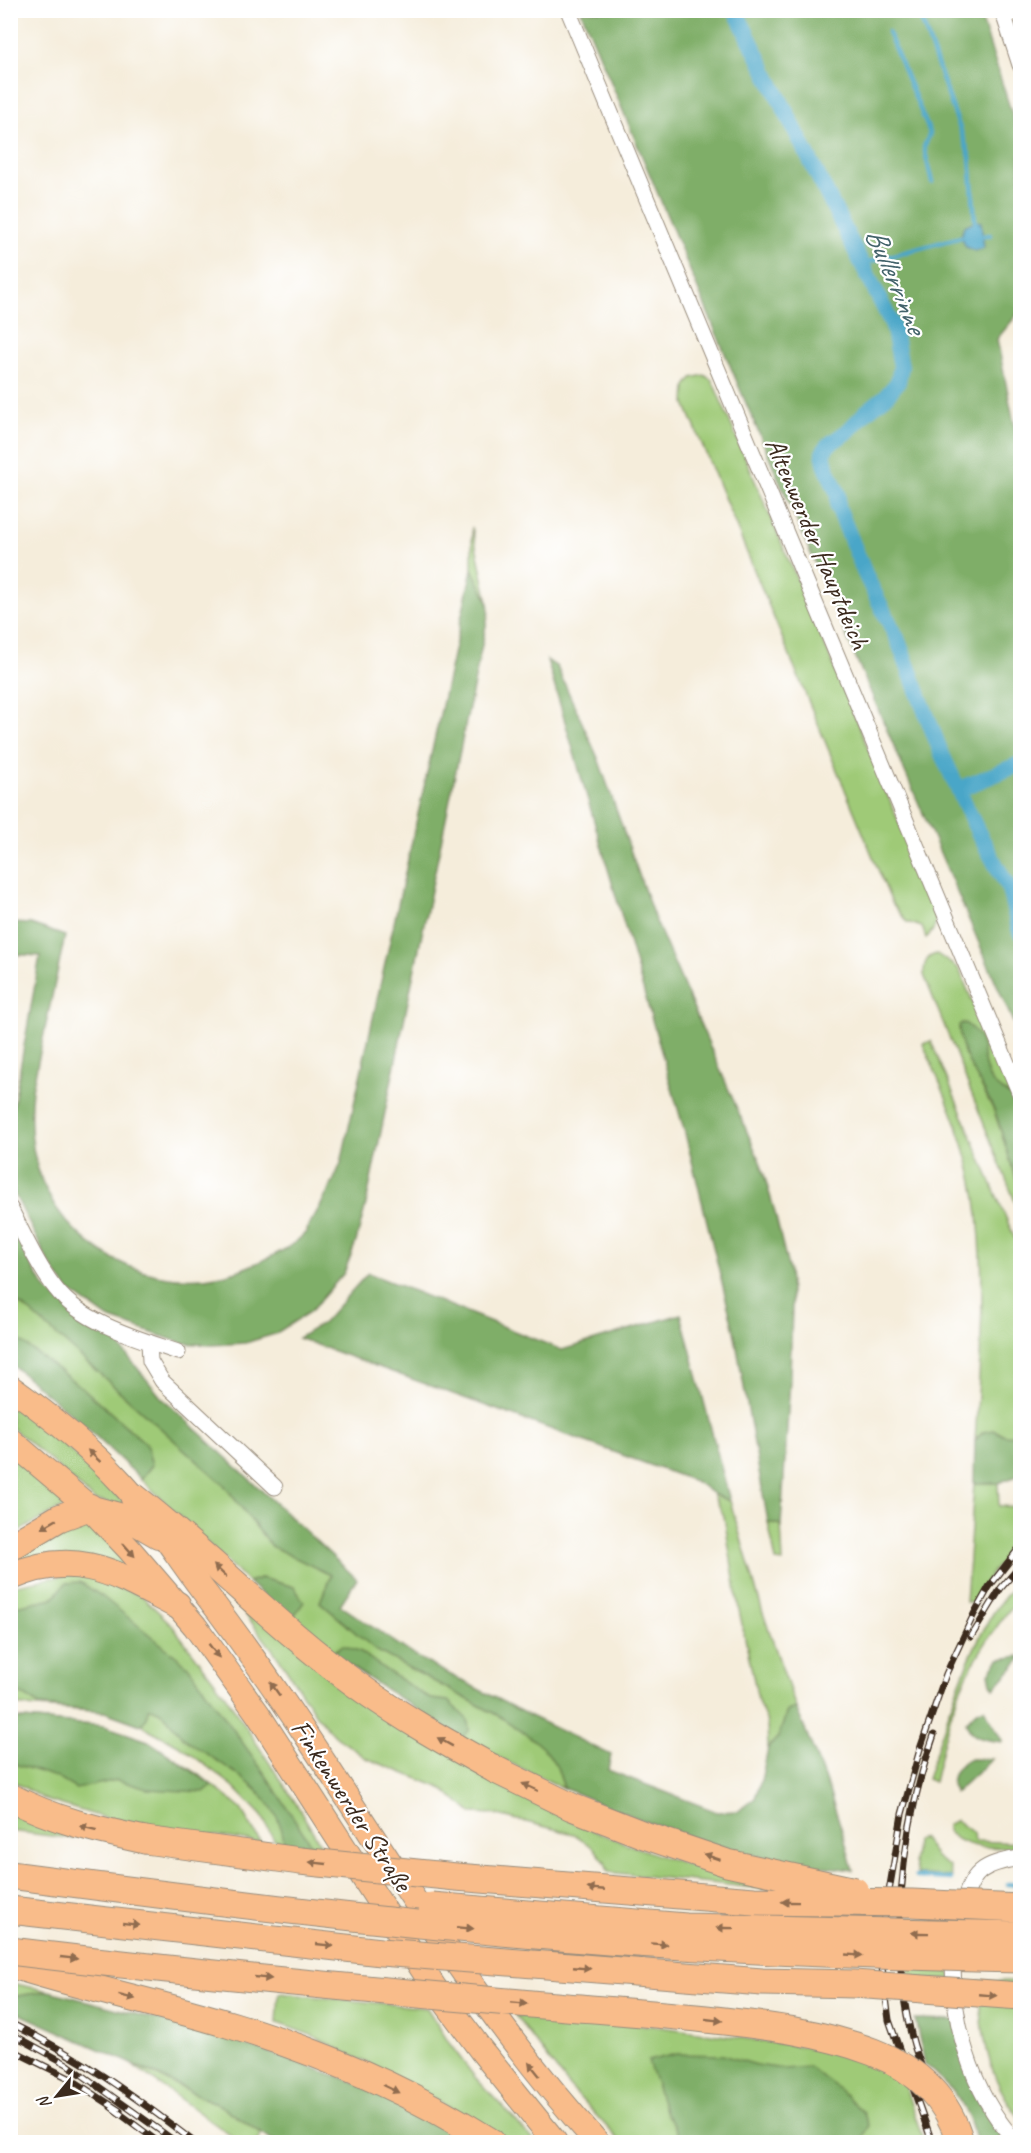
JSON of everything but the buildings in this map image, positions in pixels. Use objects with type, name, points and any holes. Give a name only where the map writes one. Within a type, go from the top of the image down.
[{"type":"highway","points":[[134,1497],[264,1610],[356,1685],[438,1738],[496,1770],[572,1807],[727,1863],[912,1903]]},
{"type":"highway","points":[[10,1547],[59,1518],[89,1507]]},
{"type":"highway","points":[[10,1577],[38,1566],[83,1565],[122,1577],[177,1605]]},
{"type":"highway","points":[[10,1797],[34,1810],[87,1828],[145,1840],[300,1861],[456,1877],[754,1901],[912,1903],[1020,1908]]},
{"type":"highway","points":[[10,1858],[270,1890],[686,1927],[1020,1935]]},
{"type":"highway","points":[[10,1875],[385,1920],[608,1941],[877,1956],[1020,1959]]},
{"type":"highway","points":[[10,1910],[392,1953],[751,1981],[854,1984],[1020,1996]]},
{"type":"highway","points":[[10,1952],[383,1991],[686,2017],[785,2029],[850,2045],[875,2053],[901,2066],[928,2086],[948,2109],[960,2142]]},
{"type":"highway","points":[[10,1964],[241,2028],[338,2064],[418,2101],[491,2142]]},
{"type":"main road","name":"Finkenwerder Straße","points":[[10,1387],[49,1415],[90,1452],[134,1497],[270,1681],[470,1983],[528,2061],[597,2142]]},
{"type":"main road","name":"Finkenwerder Straße","points":[[10,1440],[89,1507],[177,1605],[219,1657],[434,1987],[555,2142]]},
{"type":"main road","name":"Finkenwerder Straße","points":[[89,1507],[123,1516],[165,1541]]},
{"type":"street","name":"Altenwerder Hauptdeich","points":[[568,10],[1020,1094]]},
{"type":"street","points":[[1002,10],[1020,64]]},
{"type":"street","points":[[10,1208],[56,1290],[83,1313],[114,1329],[178,1352]]},
{"type":"street","points":[[148,1342],[150,1361],[162,1381],[275,1488]]},
{"type":"street","points":[[1016,2142],[988,2105],[968,2059],[958,2008],[954,1959],[956,1936],[964,1900],[972,1879],[983,1868],[1000,1861],[1020,1858]]},
{"type":"green space","points":[[581,11],[979,11],[1020,139],[1020,311],[997,339],[1020,453],[1020,1025],[1013,1022],[742,394]]},
{"type":"green space","points":[[704,375],[712,380],[936,911],[935,926],[926,938],[922,927],[907,922],[892,903],[685,403],[686,386],[692,378]]},
{"type":"green space","points":[[472,527],[488,602],[472,569]]},
{"type":"green space","points":[[472,569],[488,602],[489,611],[366,1204],[356,1242],[344,1273],[311,1311],[275,1334],[245,1343],[212,1345],[182,1343],[108,1318],[67,1289],[48,1261],[11,1187],[11,1119],[40,956],[11,954],[11,923],[31,924],[65,936],[32,1090],[31,1125],[35,1158],[42,1181],[57,1209],[77,1233],[102,1252],[129,1266],[159,1276],[190,1279],[222,1275],[252,1265],[294,1243],[306,1232],[341,1163]]},
{"type":"green space","points":[[547,660],[557,667],[598,758],[654,917],[761,1164],[774,1209],[789,1271],[792,1304],[781,1525],[768,1522],[734,1331],[685,1133]]},
{"type":"green space","points":[[937,954],[959,969],[1013,1100],[990,1082],[972,1029],[965,1023],[960,1025],[964,1053],[994,1111],[1020,1188],[1020,1214],[924,975],[928,959]]},
{"type":"green space","points":[[965,1023],[973,1029],[981,1041],[985,1067],[990,1079],[1011,1097],[1018,1109],[1022,1143],[1020,1188],[995,1112],[963,1048],[959,1025]]},
{"type":"green space","points":[[931,1041],[1020,1251],[1020,1433],[1011,1437],[983,1432],[975,1441],[982,1320],[981,1259],[976,1199],[962,1139],[923,1044]]},
{"type":"green space","points":[[10,1224],[47,1290],[72,1311],[113,1338],[161,1397],[357,1579],[340,1605],[420,1659],[611,1755],[608,1770],[717,1812],[738,1811],[755,1798],[768,1748],[779,1736],[787,1711],[796,1708],[828,1788],[853,1870],[781,1861],[726,1848],[616,1810],[564,1788],[557,1767],[547,1752],[530,1737],[499,1716],[377,1651],[320,1602],[331,1575],[271,1546],[224,1485],[32,1313],[11,1298]]},
{"type":"green space","points":[[368,1273],[562,1350],[681,1314],[730,1501],[713,1494],[697,1482],[298,1338],[323,1323]]},
{"type":"green space","points":[[10,1298],[32,1313],[224,1485],[271,1546],[331,1575],[320,1602],[377,1651],[499,1716],[530,1737],[548,1752],[557,1767],[564,1788],[461,1738],[448,1701],[430,1699],[361,1652],[343,1645],[331,1654],[291,1620],[294,1587],[261,1578],[248,1582],[141,1479],[152,1465],[146,1444],[85,1390],[11,1334]]},
{"type":"green space","points":[[11,1334],[85,1390],[146,1444],[152,1465],[141,1479],[86,1427],[11,1364]]},
{"type":"green space","points":[[10,1401],[57,1438],[129,1507],[94,1500],[11,1427]]},
{"type":"green space","points":[[994,1430],[1007,1435],[1020,1433],[1020,1475],[998,1483],[974,1483],[975,1441],[983,1432]]},
{"type":"green space","points":[[10,1451],[72,1502],[10,1536]]},
{"type":"green space","points":[[974,1483],[998,1483],[999,1506],[1020,1507],[1020,1539],[989,1576],[973,1602],[966,1602]]},
{"type":"green space","points":[[713,1494],[730,1501],[762,1610],[796,1708],[787,1711],[779,1736],[768,1748],[767,1722],[759,1704],[739,1610],[724,1516]]},
{"type":"green space","points":[[93,1521],[141,1574],[11,1565],[10,1556],[69,1524]]},
{"type":"green space","points":[[768,1522],[781,1525],[783,1562],[776,1561]]},
{"type":"green space","points":[[81,1572],[142,1596],[171,1624],[225,1695],[322,1847],[274,1840],[262,1816],[233,1786],[180,1746],[141,1725],[105,1712],[11,1705],[11,1586]]},
{"type":"green space","points":[[261,1578],[294,1587],[304,1602],[291,1620],[248,1582]]},
{"type":"green space","points":[[1020,1579],[1020,1597],[982,1650],[958,1694],[934,1782],[927,1779],[971,1654],[992,1615]]},
{"type":"green space","points":[[80,1582],[103,1597],[188,1666],[267,1777],[312,1846],[284,1842],[280,1823],[260,1793],[180,1735],[165,1716],[155,1709],[148,1708],[147,1718],[141,1725],[105,1712],[41,1706],[11,1688],[11,1610],[16,1606],[53,1598],[66,1583]]},
{"type":"green space","points":[[228,1592],[477,1773],[511,1792],[618,1841],[691,1866],[767,1885],[766,1889],[608,1872],[605,1862],[594,1848],[574,1834],[494,1814],[472,1813],[441,1788],[366,1758],[335,1736],[316,1715],[279,1658]]},
{"type":"green space","points":[[343,1645],[361,1652],[430,1699],[448,1701],[468,1720],[469,1731],[461,1738],[331,1654]]},
{"type":"green space","points":[[1020,1656],[1020,1660],[994,1688],[989,1673],[999,1659]]},
{"type":"green space","points":[[984,1708],[1003,1742],[980,1738],[968,1728],[966,1722],[975,1712]]},
{"type":"green space","points":[[10,1718],[104,1726],[148,1741],[200,1775],[241,1809],[261,1843],[105,1818],[46,1800],[11,1780]]},
{"type":"green space","points":[[12,1718],[104,1726],[148,1741],[212,1785],[204,1792],[147,1789],[117,1780],[76,1789],[56,1777],[11,1763]]},
{"type":"green space","points":[[971,1759],[992,1759],[955,1793],[952,1788],[954,1772],[961,1764]]},
{"type":"green space","points":[[10,1812],[36,1825],[75,1839],[11,1831]]},
{"type":"green space","points":[[956,1820],[973,1833],[974,1841],[1020,1843],[1020,1848],[981,1847],[962,1842],[947,1831],[947,1825]]},
{"type":"green space","points":[[923,1838],[936,1857],[949,1867],[952,1877],[917,1874],[914,1862],[916,1840]]},
{"type":"green space","points":[[907,1954],[950,1956],[951,1980],[909,1980]]},
{"type":"green space","points":[[979,1981],[1020,1981],[1020,2118],[1009,2103],[993,2071],[984,2036]]},
{"type":"green space","points":[[11,1983],[49,1991],[11,1997]]},
{"type":"green space","points":[[49,1991],[220,2036],[352,2081],[462,2135],[460,2142],[274,2142],[223,2107],[11,2010],[11,1997]]},
{"type":"green space","points":[[279,1993],[427,2008],[449,2043],[474,2076],[535,2142],[508,2142],[393,2076],[311,2035],[277,2023]]},
{"type":"green space","points":[[515,2015],[653,2026],[843,2052],[901,2075],[924,2142],[621,2142],[569,2086]]},
{"type":"green space","points":[[915,2019],[955,2020],[962,2054],[978,2099],[1006,2142],[977,2142],[961,2103],[952,2090],[925,2064]]},
{"type":"green space","points":[[676,2054],[723,2055],[757,2065],[784,2069],[809,2067],[840,2090],[863,2112],[869,2126],[861,2142],[685,2142],[666,2114],[648,2061]]},
{"type":"green space","points":[[130,2063],[223,2107],[261,2134],[258,2142],[240,2142]]},
{"type":"water","points":[[975,221],[981,222],[984,248],[975,251],[966,247],[961,237],[964,226]]},
{"type":"waterway","name":"Bullerrinne","points":[[735,10],[893,326],[901,366],[898,382],[848,431],[827,446],[823,453],[838,494],[838,507],[866,576],[897,638],[940,750],[977,830],[1009,889],[1020,932]]},
{"type":"waterway","points":[[918,10],[970,157],[975,221]]},
{"type":"waterway","points":[[888,32],[930,133],[924,147],[932,182]]},
{"type":"waterway","points":[[983,236],[990,235]]},
{"type":"waterway","points":[[861,264],[961,237]]},
{"type":"waterway","name":"Bullerrinne","points":[[959,789],[1020,764]]},
{"type":"waterway","points":[[916,1877],[951,1879]]},
{"type":"waterway","points":[[1008,1884],[1020,1885]]},
{"type":"railway","points":[[932,2142],[889,2020],[882,1967],[884,1921],[902,1814],[920,1749],[946,1674],[989,1587],[1020,1547]]},
{"type":"railway","points":[[971,1637],[1001,1588],[1020,1566]]},
{"type":"railway","points":[[934,1735],[913,1809],[906,1848],[901,1889],[901,1969],[914,2045],[953,2142]]},
{"type":"railway","points":[[10,2023],[35,2035],[105,2078],[194,2142]]},
{"type":"railway","points":[[10,2033],[67,2064],[176,2142]]},
{"type":"railway","points":[[10,2049],[69,2078],[120,2111]]},
{"type":"railway","points":[[111,2107],[158,2142]]}]
